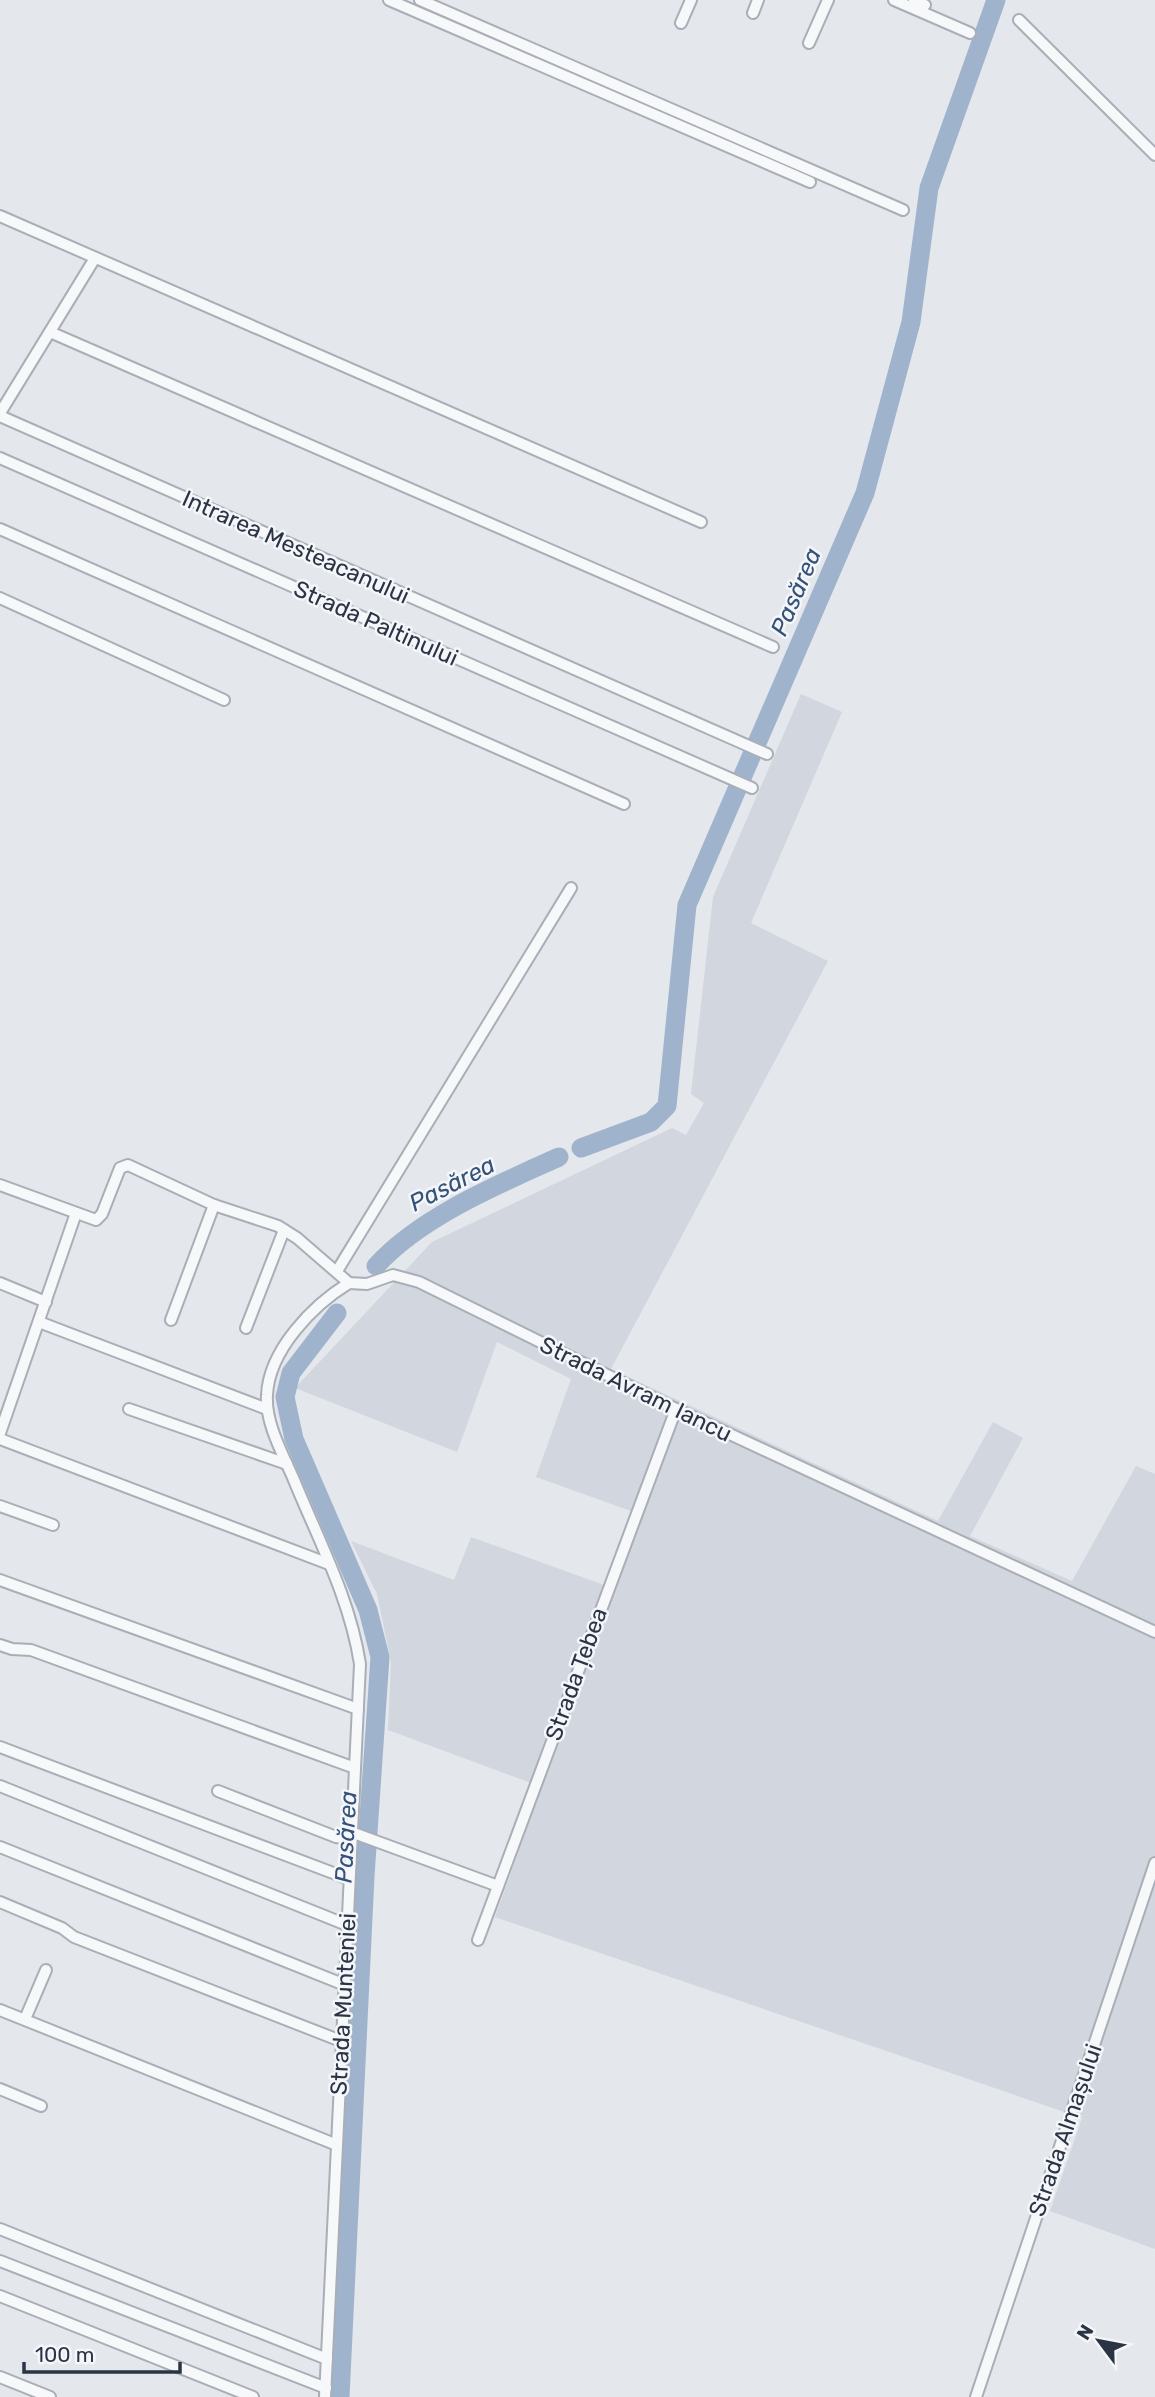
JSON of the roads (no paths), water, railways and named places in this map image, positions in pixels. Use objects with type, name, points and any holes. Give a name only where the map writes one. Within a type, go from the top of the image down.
[{"type":"street","points":[[389,0],[810,182]]},
{"type":"street","points":[[420,0],[903,210]]},
{"type":"street","points":[[681,23],[691,0]]},
{"type":"street","points":[[753,13],[758,0]]},
{"type":"street","points":[[809,43],[828,0]]},
{"type":"street","points":[[894,0],[970,33]]},
{"type":"street","points":[[1019,20],[1155,155]]},
{"type":"street","points":[[0,216],[701,522]]},
{"type":"street","points":[[0,415],[95,258]]},
{"type":"street","points":[[50,332],[773,647]]},
{"type":"street","name":"Intrarea Mesteacanului","points":[[0,415],[767,754]]},
{"type":"street","name":"Strada Paltinului","points":[[0,458],[752,788]]},
{"type":"street","points":[[0,529],[624,804]]},
{"type":"street","points":[[0,597],[224,700]]},
{"type":"street","points":[[337,1271],[571,888]]},
{"type":"street","points":[[0,1185],[100,1219],[123,1165],[214,1205],[285,1230],[349,1283]]},
{"type":"street","points":[[171,1320],[214,1205]]},
{"type":"street","points":[[0,1433],[76,1213]]},
{"type":"street","points":[[246,1328],[285,1230]]},
{"type":"street","name":"Strada Avram Iancu","points":[[349,1283],[367,1284],[393,1275],[419,1282],[676,1409],[1155,1632]]},
{"type":"street","points":[[0,1283],[46,1302]]},
{"type":"street","name":"Strada Munteniei","points":[[325,2393],[349,1879],[354,1836],[360,1664],[345,1601],[287,1464],[267,1409],[269,1382],[278,1357],[321,1303],[349,1283]]},
{"type":"street","points":[[39,1322],[267,1409]]},
{"type":"street","points":[[129,1409],[287,1464]]},
{"type":"street","name":"Strada Țebea","points":[[478,1940],[676,1409]]},
{"type":"street","points":[[0,1439],[329,1564]]},
{"type":"street","points":[[0,1506],[52,1525]]},
{"type":"street","points":[[0,1580],[358,1709]]},
{"type":"street","points":[[0,1644],[12,1649],[31,1650],[355,1768]]},
{"type":"street","points":[[0,1747],[349,1879]]},
{"type":"street","points":[[0,1786],[347,1925]]},
{"type":"street","points":[[218,1791],[336,1837],[354,1836],[373,1840],[498,1886]]},
{"type":"street","points":[[0,1847],[345,1985]]},
{"type":"street","name":"Strada Almașului","points":[[976,2397],[1155,1863]]},
{"type":"street","points":[[0,1902],[62,1928],[74,1937],[341,2042]]},
{"type":"street","points":[[25,2020],[46,1970]]},
{"type":"street","points":[[0,2010],[337,2145]]},
{"type":"street","points":[[0,2089],[41,2106]]},
{"type":"street","points":[[0,2229],[327,2359]]},
{"type":"street","points":[[0,2261],[325,2393]]},
{"type":"street","points":[[0,2296],[253,2397]]},
{"type":"street","points":[[36,2317],[152,2365],[164,2362]]},
{"type":"street","points":[[0,2377],[50,2397]]},
{"type":"waterway","name":"Pasărea","points":[[581,1148],[651,1122],[667,1106],[687,905],[865,493],[911,322],[929,188],[996,0]]},
{"type":"waterway","name":"Pasărea","points":[[376,1266],[394,1248],[437,1217],[486,1190],[559,1157]]},
{"type":"waterway","name":"Pasărea","points":[[337,1313],[291,1373],[285,1397],[294,1439],[368,1610],[380,1657],[365,1876],[340,2397]]}]
